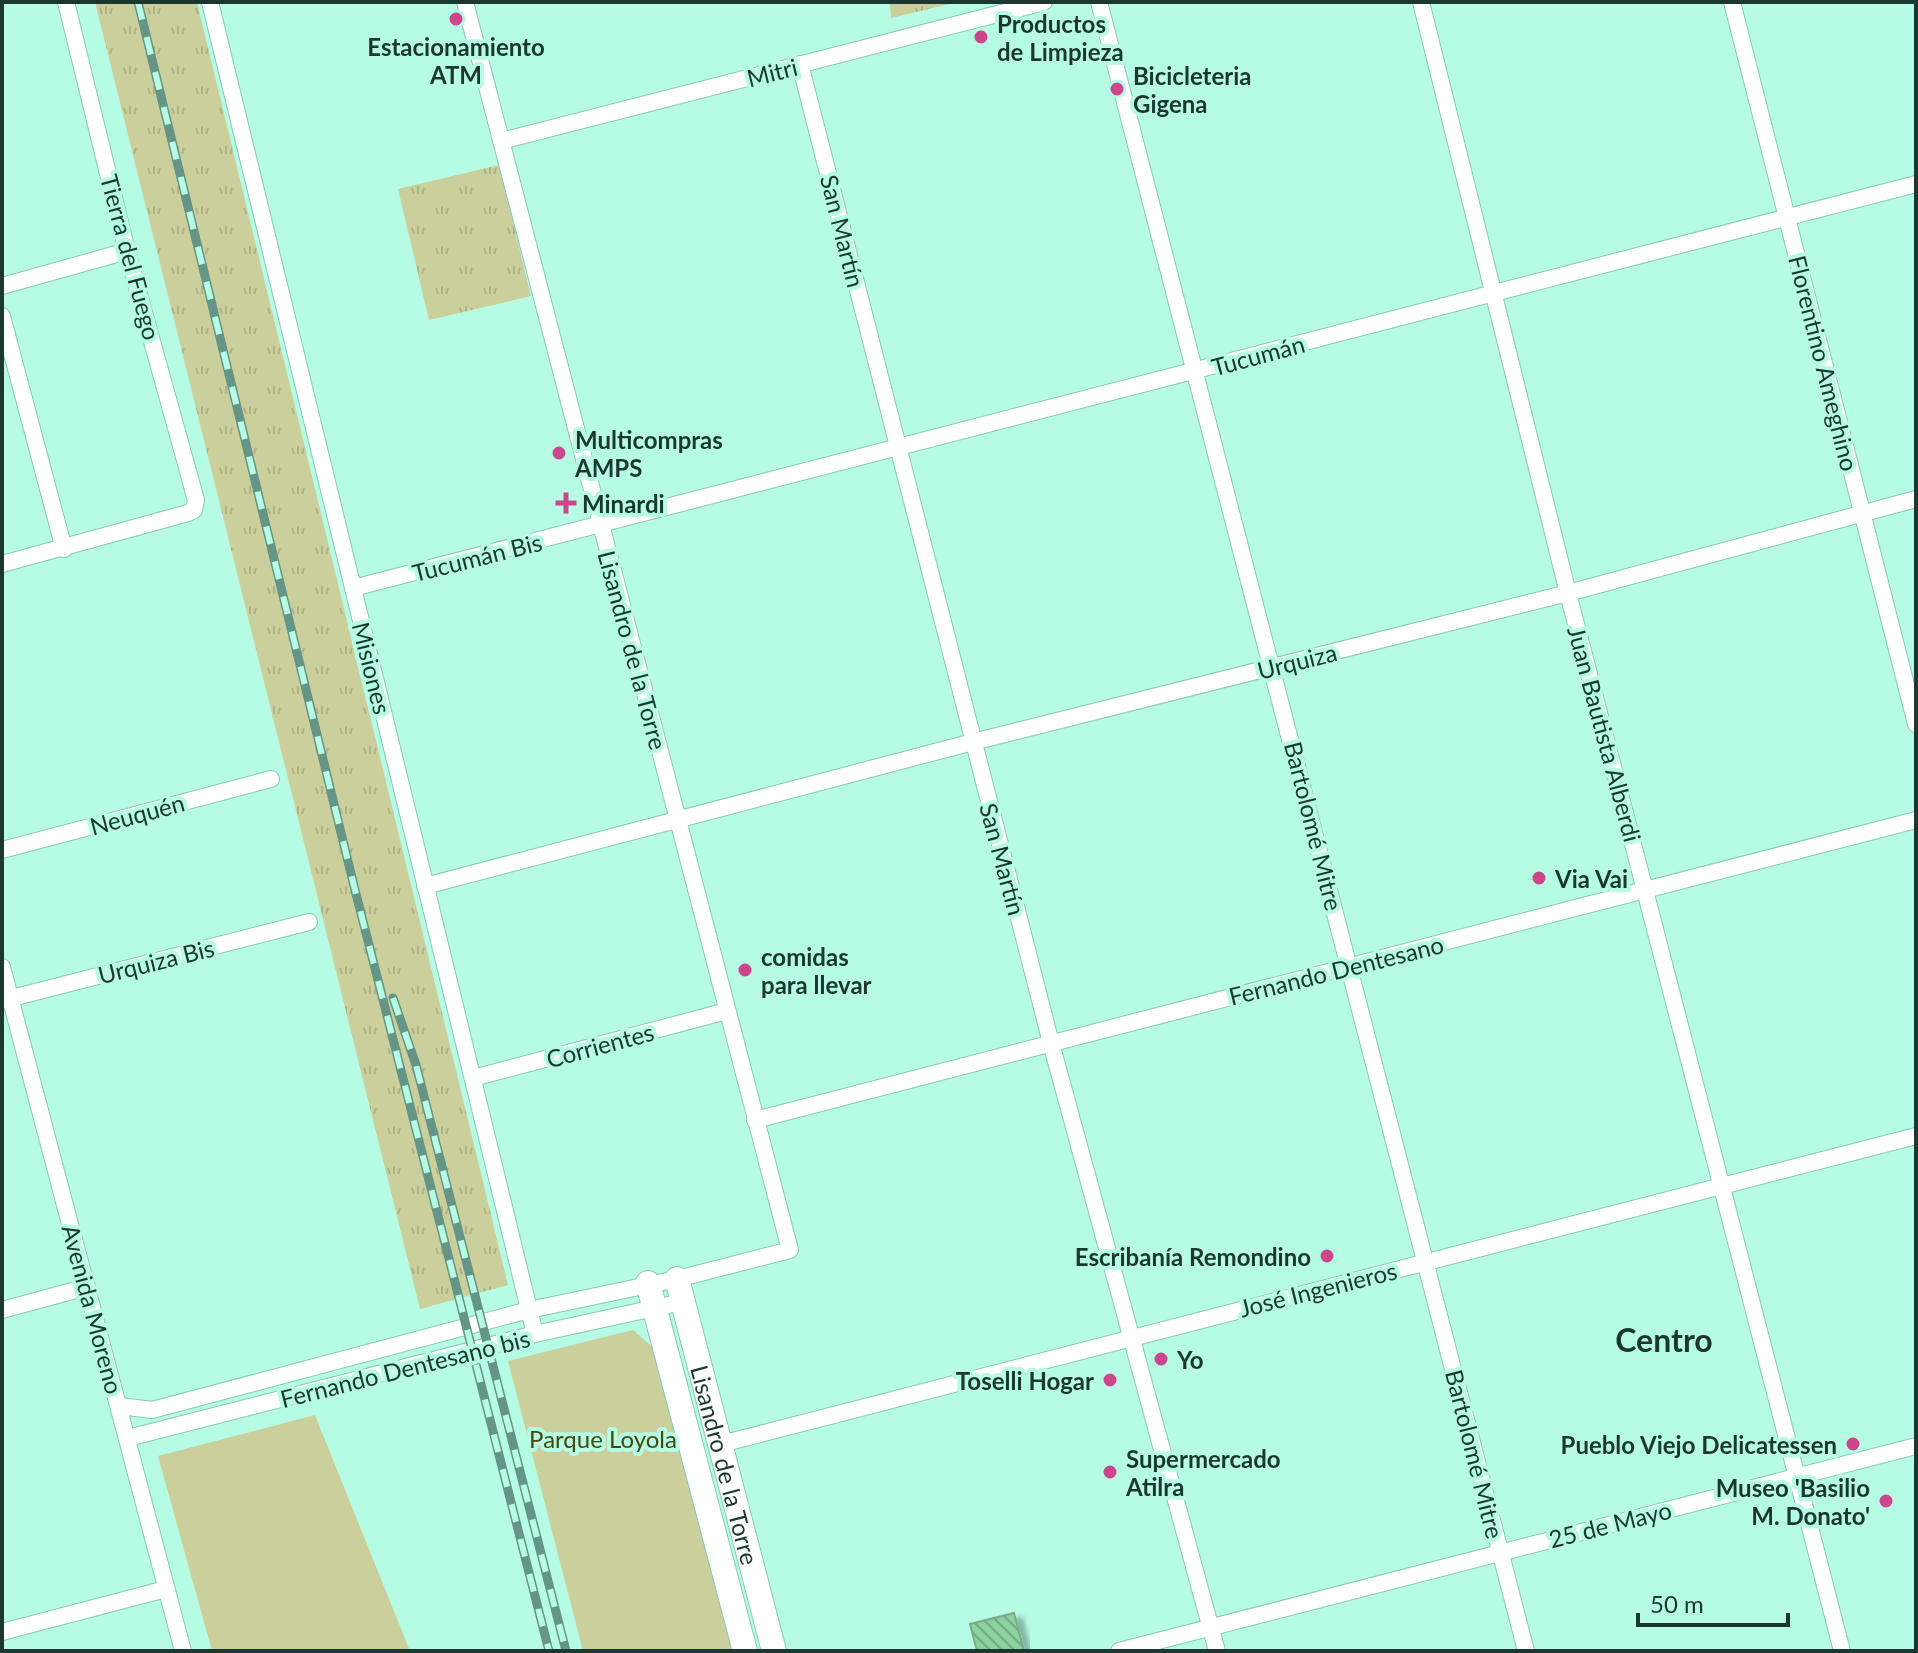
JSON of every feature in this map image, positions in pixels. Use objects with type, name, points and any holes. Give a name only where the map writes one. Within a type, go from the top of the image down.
[{"type":"street","name":"Tierra del Fuego","points":[[64,549],[194,510],[194,488],[127,251],[66,2]]},
{"type":"street","name":"Misiones","points":[[210,2],[535,1334]]},
{"type":"street","name":"Lisandro de la Torre","points":[[465,2],[790,1250],[679,1291],[774,1651]]},
{"type":"street","name":"Mitri","points":[[501,141],[1044,2]]},
{"type":"street","name":"Bartolomé Mitre","points":[[1099,2],[1526,1651]]},
{"type":"street","name":"Juan Bautista Alberdi","points":[[1421,2],[1568,593],[1724,1184],[1842,1651]]},
{"type":"street","name":"Florentino Ameghino","points":[[1732,2],[1916,724]]},
{"type":"street","name":"San Martín","points":[[800,64],[1051,1043],[1217,1651]]},
{"type":"street","name":"Tucumán","points":[[601,527],[1916,184]]},
{"type":"street","points":[[2,286],[127,251]]},
{"type":"street","points":[[2,316],[64,549],[2,564]]},
{"type":"street","name":"Urquiza","points":[[678,821],[973,742],[1568,593],[1916,499]]},
{"type":"street","name":"Tucumán Bis","points":[[353,588],[601,527]]},
{"type":"street","name":"Neuquén","points":[[2,850],[271,779]]},
{"type":"street","name":"Fernando Dentesano","points":[[755,1120],[1916,820]]},
{"type":"street","points":[[425,886],[678,821]]},
{"type":"street","name":"Urquiza Bis","points":[[6,999],[309,922]]},
{"type":"street","name":"Avenida Moreno","points":[[2,967],[6,999],[120,1406],[183,1651]]},
{"type":"street","name":"Corrientes","points":[[473,1078],[727,1011]]},
{"type":"street","name":"José Ingenieros","points":[[721,1444],[1916,1136]]},
{"type":"street","points":[[648,1283],[679,1291]]},
{"type":"street","name":"Lisandro de la Torre","points":[[648,1283],[745,1651]]},
{"type":"street","name":"Fernando Dentesano bis","points":[[120,1406],[152,1410],[529,1310],[648,1283]]},
{"type":"street","points":[[2,1310],[87,1287]]},
{"type":"street","name":"Fernando Dentesano bis","points":[[128,1438],[535,1334],[655,1307],[679,1291]]},
{"type":"street","name":"25 de Mayo","points":[[1119,1651],[1916,1446]]},
{"type":"street","points":[[2,1632],[166,1589]]},
{"type":"green space","points":[[95,2],[197,2],[508,1285],[420,1309]]},
{"type":"green space","points":[[890,2],[958,2],[891,18]]},
{"type":"green space","points":[[499,165],[531,296],[429,320],[398,189]]},
{"type":"green space","name":"Parque Loyola","points":[[633,1330],[657,1351],[734,1651],[583,1651],[508,1361]]},
{"type":"green space","points":[[315,1415],[410,1651],[212,1651],[158,1456]]},
{"type":"building","points":[[1014,1613],[1024,1651],[977,1651],[970,1624]]},
{"type":"railway","points":[[138,2],[355,890],[549,1651]]},
{"type":"railway","points":[[393,998],[416,1065],[566,1651]]},
{"type":"place","name":"Estacionamiento ATM","points":[[456,19]]},
{"type":"place","name":"Productos de Limpieza","points":[[981,37]]},
{"type":"place","name":"Bicicleteria Gigena","points":[[1117,89]]},
{"type":"place","name":"Multicompras AMPS","points":[[559,453]]},
{"type":"place","name":"Minardi","points":[[566,503]]},
{"type":"place","name":"Via Vai","points":[[1539,878]]},
{"type":"place","name":"comidas para llevar","points":[[745,970]]},
{"type":"place","name":"Escribanía Remondino","points":[[1327,1256]]},
{"type":"place","name":"Yo","points":[[1161,1359]]},
{"type":"place","name":"Toselli Hogar","points":[[1110,1380]]},
{"type":"place","name":"Pueblo Viejo Delicatessen","points":[[1853,1444]]},
{"type":"place","name":"Supermercado Atilra","points":[[1110,1472]]},
{"type":"place","name":"Museo 'Basilio M. Donato'","points":[[1886,1501]]},
{"type":"district","name":"Centro","points":[[1664,1339]]}]
